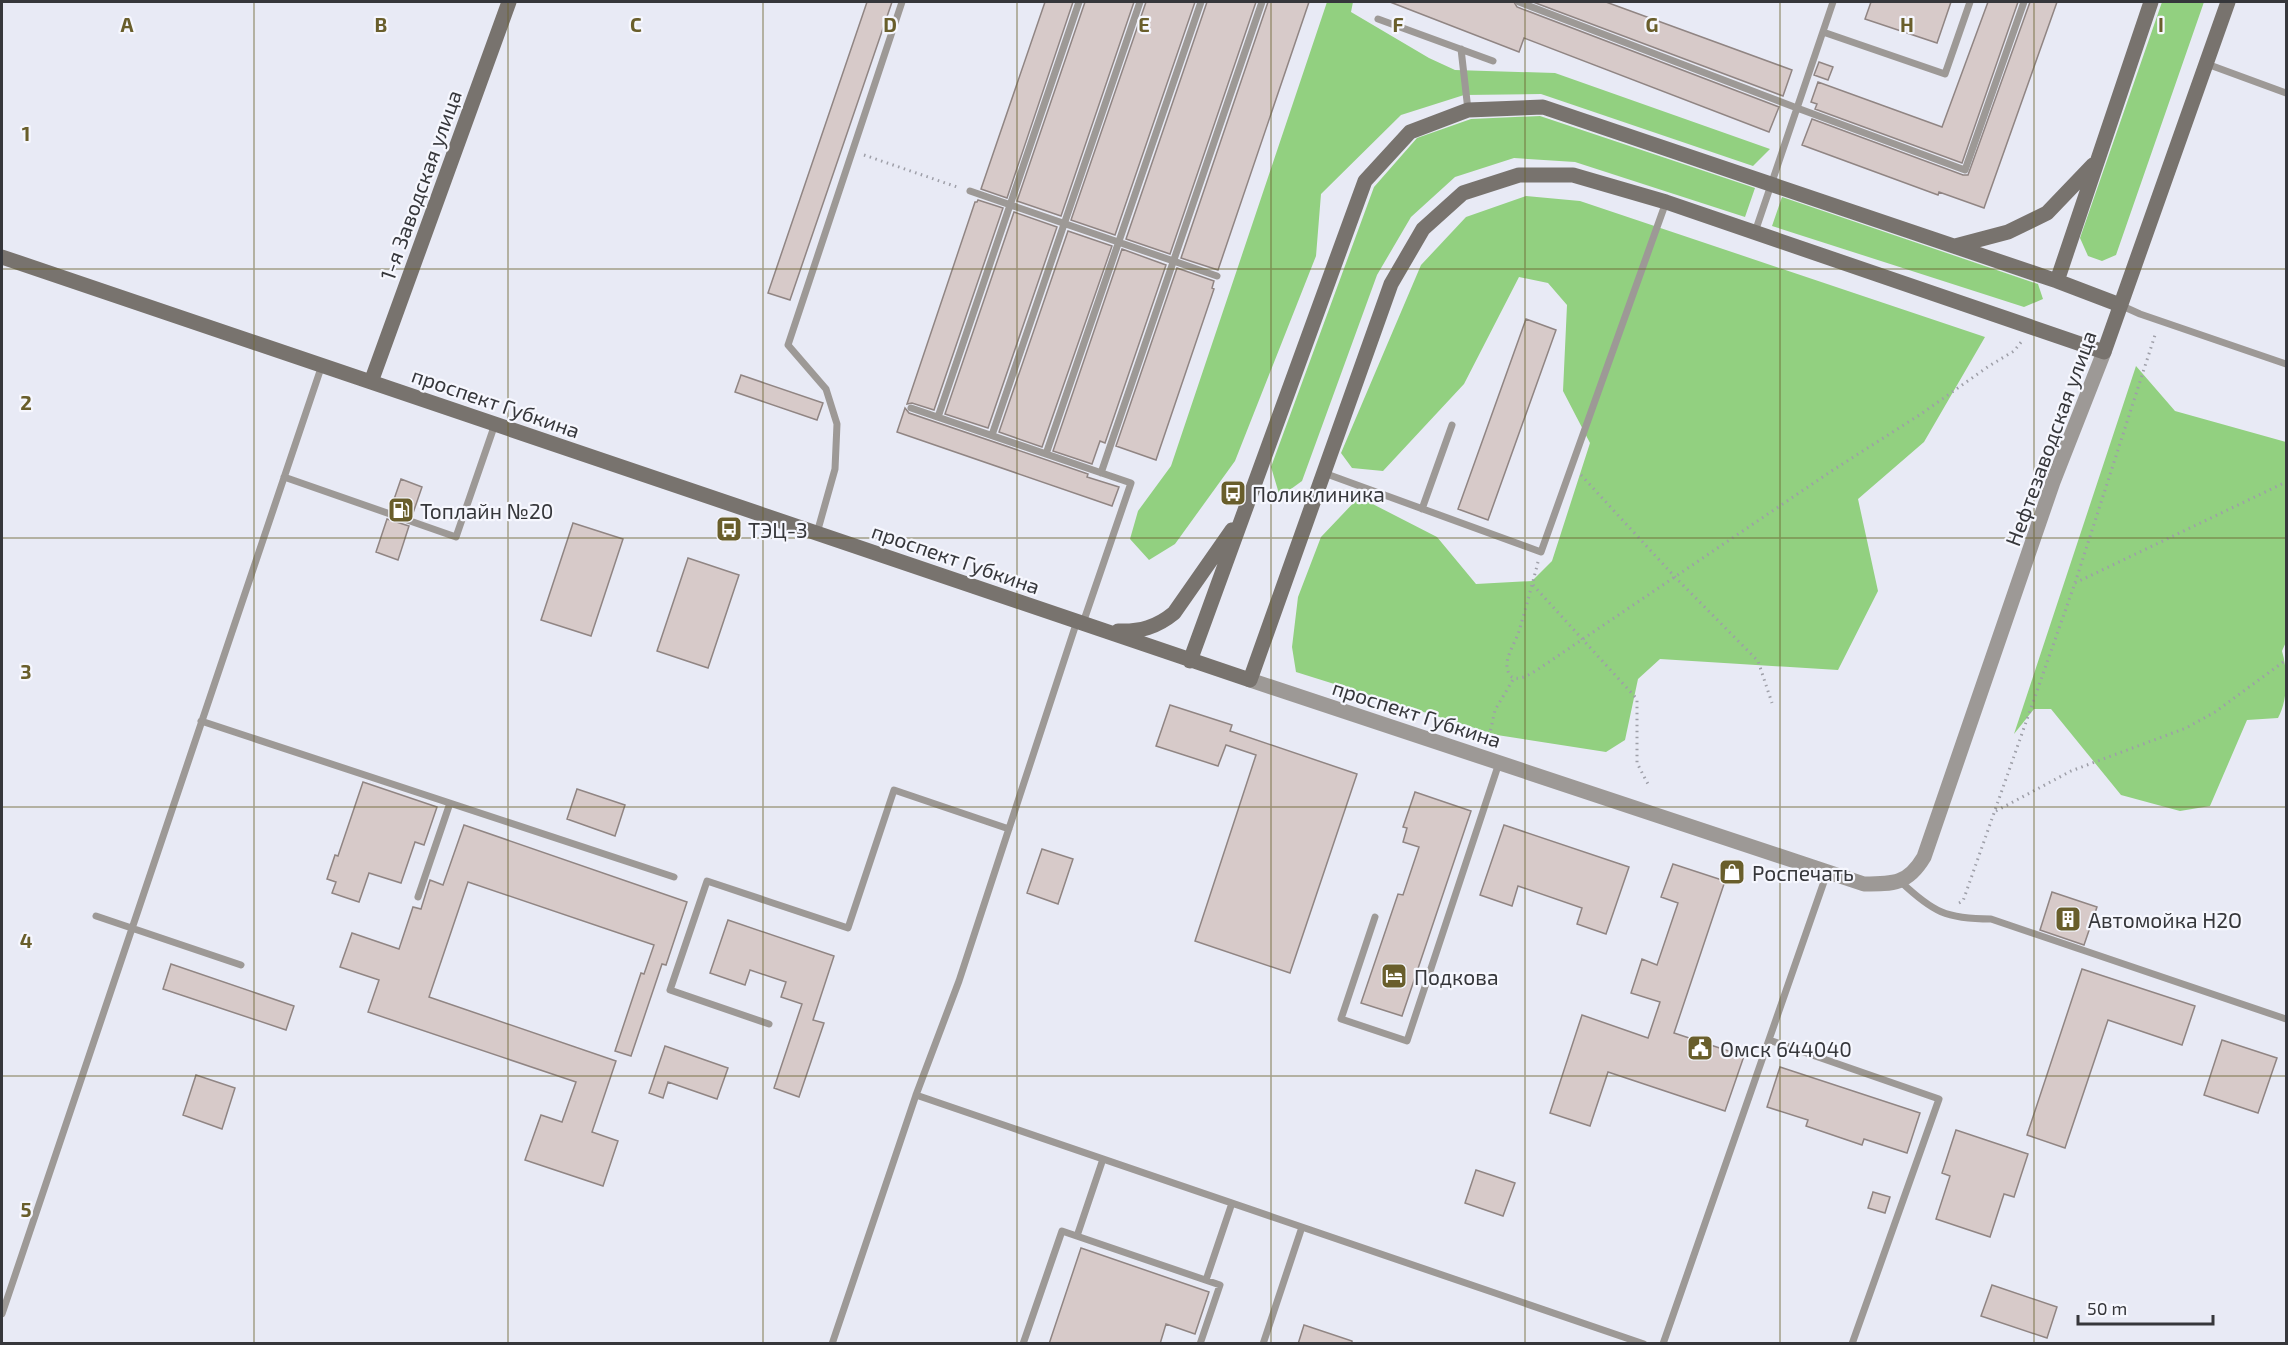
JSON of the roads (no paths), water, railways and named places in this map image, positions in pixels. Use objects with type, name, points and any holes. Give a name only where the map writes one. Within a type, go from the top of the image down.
[{"type":"main road","name":"1-я Заводская улица","points":[[371,382],[508,2]]},
{"type":"main road","points":[[2057,281],[2151,2]]},
{"type":"main road","name":"Нефтезаводская улица","points":[[2104,352],[2228,2]]},
{"type":"main road","points":[[1190,661],[1365,181],[1410,132],[1468,110],[1543,106],[2057,281],[2120,305]]},
{"type":"main road","points":[[1954,246],[2008,232],[2047,213],[2097,161]]},
{"type":"main road","points":[[1250,680],[1391,284],[1423,229],[1463,193],[1519,175],[1573,175],[1666,202],[2104,352]]},
{"type":"main road","name":"проспект Губкина","points":[[2,256],[1250,680]]},
{"type":"main road","points":[[1098,628],[1134,632],[1164,621],[1186,598],[1246,510]]},
{"type":"street","name":"Нефтезаводская улица","points":[[1900,882],[1916,871],[1924,857],[2050,491],[2104,352]]},
{"type":"street","name":"проспект Губкина","points":[[1250,680],[1864,884],[1900,882]]},
{"type":"lane","points":[[817,533],[835,469],[837,424],[826,389],[788,345],[902,2]]},
{"type":"lane","points":[[938,417],[1079,2]]},
{"type":"lane","points":[[992,435],[1140,2]]},
{"type":"lane","points":[[1046,454],[1201,2]]},
{"type":"lane","points":[[1101,473],[1262,2]]},
{"type":"lane","points":[[1519,2],[1965,170],[2024,2]]},
{"type":"lane","points":[[1755,232],[1833,2]]},
{"type":"lane","points":[[1823,32],[1946,74],[1970,2]]},
{"type":"lane","points":[[1378,19],[1493,61]]},
{"type":"lane","points":[[1461,50],[1468,110]]},
{"type":"lane","points":[[2207,64],[2286,93]]},
{"type":"lane","points":[[970,191],[1217,276]]},
{"type":"lane","points":[[1324,473],[1541,552],[1666,202]]},
{"type":"lane","points":[[2120,305],[2286,364]]},
{"type":"lane","points":[[2,1314],[322,365]]},
{"type":"lane","points":[[832,1344],[916,1095],[959,981],[1080,622],[1131,483],[911,408]]},
{"type":"lane","points":[[284,477],[456,537],[495,424]]},
{"type":"lane","points":[[1422,509],[1452,425]]},
{"type":"lane","points":[[201,721],[674,877]]},
{"type":"lane","points":[[1375,917],[1341,1019],[1407,1041],[1499,763]]},
{"type":"lane","points":[[769,1024],[670,990],[707,881],[848,928],[894,790],[1009,829]]},
{"type":"lane","points":[[418,897],[450,803]]},
{"type":"lane","points":[[1663,1344],[1827,872]]},
{"type":"lane","points":[[1900,882],[1919,899],[1942,914],[1965,919],[1991,918],[2286,1019]]},
{"type":"lane","points":[[96,916],[241,965]]},
{"type":"lane","points":[[1768,1040],[1939,1099],[1852,1344]]},
{"type":"lane","points":[[916,1095],[1644,1344]]},
{"type":"lane","points":[[1077,1236],[1103,1159]]},
{"type":"lane","points":[[1206,1280],[1232,1203]]},
{"type":"lane","points":[[1263,1344],[1302,1227]]},
{"type":"lane","points":[[1023,1344],[1062,1231],[1220,1284],[1200,1344]]},
{"type":"place","name":"Поликлиника","points":[[1233,493]]},
{"type":"place","name":"Топлайн №20","points":[[401,510]]},
{"type":"place","name":"ТЭЦ-3","points":[[729,529]]},
{"type":"place","name":"Роспечать","points":[[1732,872]]},
{"type":"place","name":"Автомойка H2O","points":[[2068,919]]},
{"type":"place","name":"Подкова","points":[[1394,976]]},
{"type":"place","name":"Омск 644040","points":[[1700,1048]]}]
